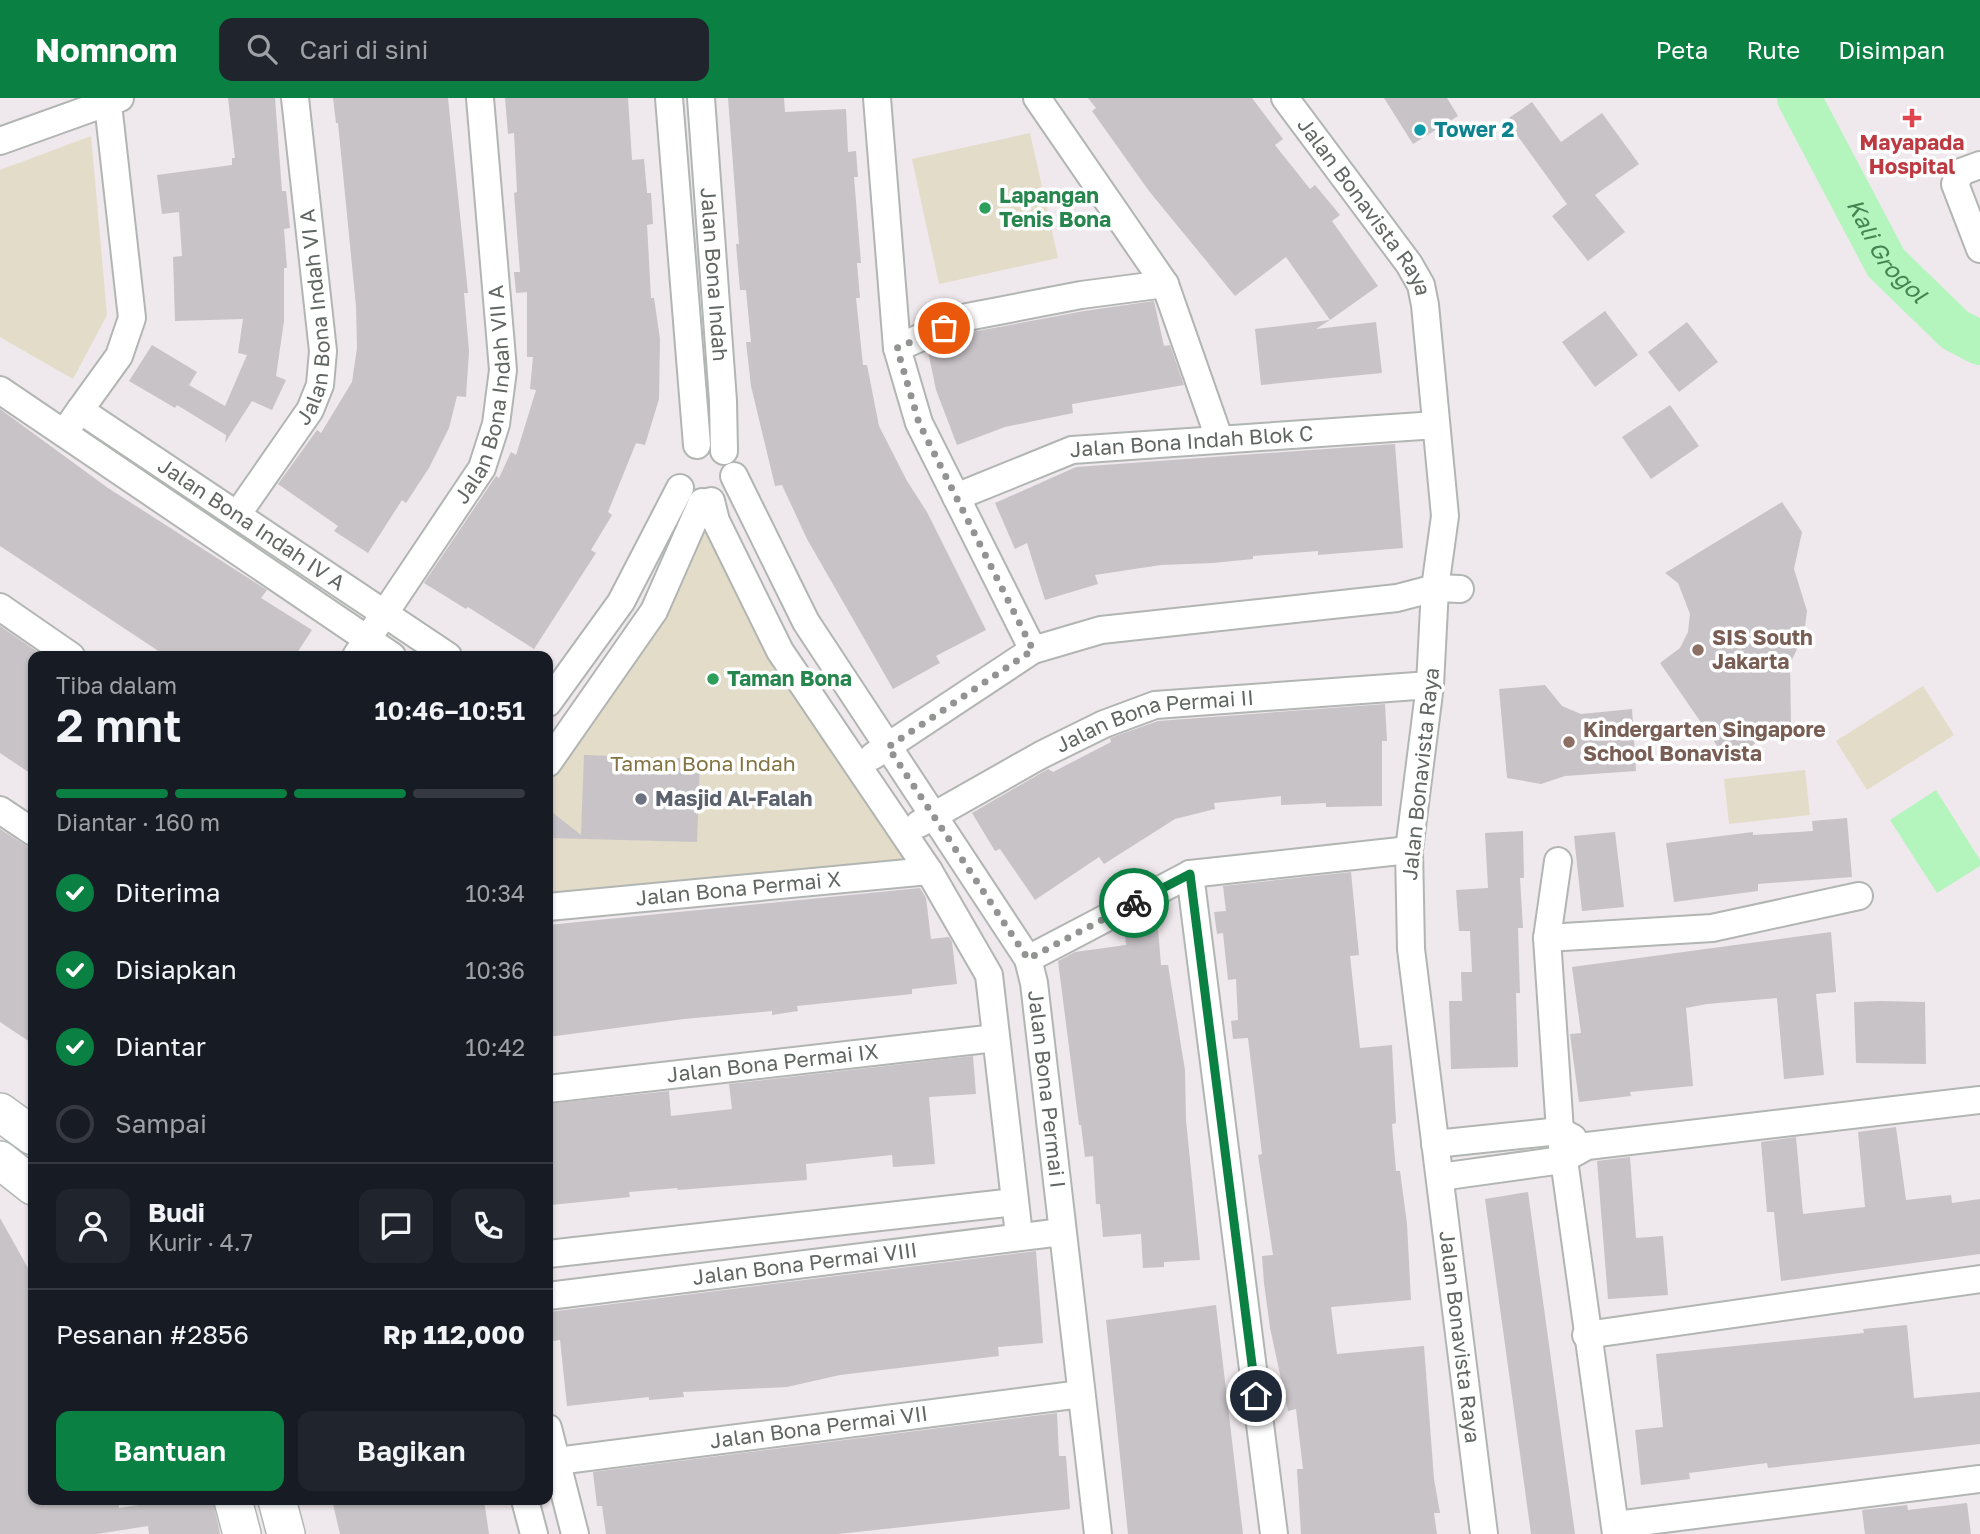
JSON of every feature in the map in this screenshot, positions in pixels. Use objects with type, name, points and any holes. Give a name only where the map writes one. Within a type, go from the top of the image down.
[{"type":"main road","points":[[0,1112],[28,1132]]},
{"type":"main road","points":[[0,1160],[28,1182]]},
{"type":"main road","points":[[234,1505],[242,1534]]},
{"type":"main road","points":[[278,1505],[286,1534]]},
{"type":"street","name":"Jalan Bona Indah VI A","points":[[237,515],[310,410],[320,386],[323,351],[295,98]]},
{"type":"street","name":"Jalan Bona Indah VII A","points":[[362,648],[482,468],[496,424],[503,370],[480,98]]},
{"type":"street","name":"Jalan Bona Indah","points":[[669,98],[683,464]]},
{"type":"street","name":"Jalan Bona Indah","points":[[701,98],[723,401],[724,451]]},
{"type":"street","points":[[877,98],[897,348],[919,423],[1033,650]]},
{"type":"street","points":[[1038,98],[1165,284],[1219,439]]},
{"type":"street","name":"Jalan Bonavista Raya","points":[[1285,98],[1409,264],[1421,285],[1445,516],[1448,589],[1430,685],[1409,850],[1411,949],[1484,1534]]},
{"type":"street","points":[[0,141],[114,101],[132,318],[119,356],[64,433]]},
{"type":"street","points":[[1980,165],[1961,172],[1955,184],[1980,249]]},
{"type":"street","points":[[897,348],[967,317],[1081,295],[1165,284]]},
{"type":"street","name":"Jalan Bona Indah IV A","points":[[0,390],[64,433],[362,648]]},
{"type":"street","name":"Jalan Bona Indah IV A","points":[[80,410],[441,651]]},
{"type":"street","name":"Jalan Bona Indah Blok C","points":[[956,497],[1072,450],[1436,425]]},
{"type":"street","points":[[553,696],[621,602],[683,464],[707,444],[724,451],[732,462],[734,476],[727,492],[707,502],[693,500],[683,464]]},
{"type":"street","name":"Jalan Bona Permai I","points":[[734,476],[806,622],[1028,959],[1034,983],[1098,1534]]},
{"type":"street","points":[[558,730],[654,611],[707,502]]},
{"type":"street","name":"Jalan Bona Permai I","points":[[707,502],[780,651],[929,871],[989,975],[1018,1235]]},
{"type":"street","points":[[858,766],[1033,650],[1101,630],[1397,598],[1448,589]]},
{"type":"street","points":[[0,607],[64,651]]},
{"type":"street","name":"Jalan Bona Permai II","points":[[903,834],[1052,750],[1104,724],[1155,705],[1430,685]]},
{"type":"street","points":[[0,810],[28,829]]},
{"type":"street","points":[[1028,959],[1190,874],[1409,850]]},
{"type":"street","points":[[1558,862],[1547,938],[1562,1160],[1616,1530],[1980,1479]]},
{"type":"street","name":"Jalan Bona Permai X","points":[[553,907],[929,871]]},
{"type":"street","points":[[1190,874],[1274,1534]]},
{"type":"street","points":[[1547,938],[1712,928],[1859,896]]},
{"type":"street","name":"Jalan Bona Permai IX","points":[[553,1088],[996,1038]]},
{"type":"street","points":[[1440,1177],[1562,1160],[1587,1146],[1980,1100]]},
{"type":"street","points":[[1436,1144],[1560,1131],[1587,1146]]},
{"type":"street","name":"Jalan Bona Permai VIII","points":[[553,1253],[1015,1202]]},
{"type":"street","name":"Jalan Bona Permai VIII","points":[[553,1295],[1018,1235],[1062,1232]]},
{"type":"street","points":[[1586,1335],[1980,1279]]},
{"type":"street","name":"Jalan Bona Permai VII","points":[[557,1461],[1081,1394]]},
{"type":"street","points":[[553,1446],[575,1534]]},
{"type":"street","points":[[526,1505],[534,1534]]},
{"type":"green space","name":"Lapangan Tenis Bona","points":[[1030,133],[1058,258],[939,284],[912,159]]},
{"type":"green space","points":[[91,136],[107,315],[73,379],[0,337],[0,170]]},
{"type":"green space","name":"Taman Bona Indah","points":[[705,515],[912,864],[553,899],[553,770],[568,751]]},
{"type":"green space","points":[[1923,686],[1954,735],[1867,790],[1836,741]]},
{"type":"green space","points":[[1805,770],[1810,815],[1729,824],[1724,779]]},
{"type":"shaded area","points":[[1936,790],[1980,860],[1980,866],[1937,893],[1890,820]]},
{"type":"building","points":[[228,98],[275,98],[282,191],[286,191],[290,228],[284,229],[287,268],[284,268],[284,321],[276,376],[286,380],[272,410],[252,401],[225,443],[226,435],[177,405],[175,408],[129,381],[152,345],[197,372],[189,385],[225,406],[247,355],[238,353],[243,319],[175,321],[173,257],[182,256],[179,212],[162,214],[157,175],[232,165],[232,158],[235,158]]},
{"type":"building","points":[[333,98],[448,98],[468,293],[464,293],[469,351],[466,397],[457,396],[449,428],[429,468],[406,503],[402,500],[368,553],[334,531],[338,526],[278,484],[317,430],[321,433],[352,382],[357,348],[356,306],[338,123]]},
{"type":"building","points":[[505,98],[628,98],[632,160],[644,159],[647,193],[651,193],[653,224],[647,225],[651,298],[654,298],[660,339],[659,399],[645,445],[636,443],[608,512],[612,515],[591,550],[596,553],[534,649],[424,583],[496,476],[499,478],[511,452],[516,455],[536,390],[530,389],[533,357],[527,357],[527,292],[516,293],[514,272],[520,272],[514,193],[517,192],[514,133],[508,134]]},
{"type":"building","points":[[728,98],[784,98],[785,112],[846,109],[848,152],[856,151],[858,177],[854,177],[861,263],[857,263],[860,298],[856,298],[863,365],[867,365],[879,426],[907,481],[927,512],[986,630],[936,656],[940,663],[893,689],[807,539],[782,485],[775,486],[751,386],[746,342],[751,342],[746,290],[740,290],[736,244],[739,244]]},
{"type":"building","points":[[1088,98],[1252,98],[1283,139],[1275,145],[1310,189],[1315,185],[1340,215],[1332,221],[1378,286],[1330,320],[1286,257],[1235,296],[1149,191],[1092,111],[1096,108]]},
{"type":"building","name":"Tower 2","points":[[1384,98],[1447,98],[1458,116],[1413,144]]},
{"type":"building","points":[[1532,102],[1561,142],[1602,113],[1639,164],[1595,195],[1625,232],[1588,261],[1552,216],[1567,204],[1506,120]]},
{"type":"building","points":[[1154,301],[1164,346],[1170,345],[1184,385],[1072,404],[1073,413],[1005,427],[957,445],[936,390],[928,351],[972,332]]},
{"type":"building","points":[[1605,311],[1638,355],[1595,387],[1562,342]]},
{"type":"building","points":[[1330,320],[1316,329],[1376,322],[1382,373],[1261,385],[1255,329]]},
{"type":"building","points":[[1687,322],[1718,362],[1679,392],[1648,352]]},
{"type":"building","points":[[1670,405],[1699,446],[1651,479],[1622,437]]},
{"type":"building","points":[[0,409],[108,488],[267,590],[261,598],[312,630],[298,651],[158,651],[0,546]]},
{"type":"building","points":[[1395,444],[1403,548],[1318,555],[1318,551],[1253,556],[1253,559],[1213,563],[1161,565],[1095,575],[1098,584],[1045,600],[1027,543],[1015,549],[995,503],[1076,467]]},
{"type":"building","points":[[1782,502],[1802,532],[1794,569],[1807,611],[1804,634],[1790,664],[1791,722],[1783,733],[1757,742],[1729,763],[1660,663],[1680,648],[1688,632],[1690,614],[1678,583],[1665,573]]},
{"type":"building","points":[[0,626],[37,651],[28,651],[28,772],[0,753]]},
{"type":"building","name":"Kindergarten Singapore School Bonavista","points":[[1545,685],[1562,706],[1581,714],[1632,709],[1636,771],[1565,776],[1541,784],[1507,778],[1499,689]]},
{"type":"building","points":[[1385,704],[1387,741],[1382,741],[1382,806],[1326,807],[1326,803],[1281,805],[1281,796],[1214,803],[1215,809],[1175,819],[1104,864],[1099,857],[1035,900],[1000,849],[995,851],[972,813],[1048,769],[1053,772],[1111,742],[1110,738],[1158,721]]},
{"type":"building","name":"Masjid Al-Falah","points":[[584,755],[700,759],[697,842],[553,838],[553,813],[581,835]]},
{"type":"building","points":[[1847,818],[1852,877],[1758,884],[1758,891],[1674,902],[1666,843],[1753,832],[1753,835],[1813,831],[1812,821]]},
{"type":"building","points":[[0,829],[28,847],[28,1041],[0,1022]]},
{"type":"building","points":[[1523,831],[1524,878],[1520,878],[1523,928],[1518,928],[1520,993],[1516,993],[1518,1067],[1451,1069],[1449,1001],[1462,1001],[1461,972],[1472,972],[1470,931],[1459,931],[1456,890],[1488,888],[1485,833]]},
{"type":"building","points":[[1615,832],[1624,907],[1582,911],[1574,836]]},
{"type":"building","points":[[1351,872],[1359,955],[1350,956],[1360,1048],[1392,1045],[1396,1123],[1392,1124],[1396,1171],[1400,1171],[1407,1224],[1411,1300],[1331,1307],[1337,1354],[1424,1346],[1434,1479],[1440,1513],[1434,1513],[1437,1534],[1301,1534],[1297,1469],[1303,1469],[1296,1409],[1288,1411],[1270,1328],[1264,1283],[1262,1256],[1273,1255],[1258,1155],[1262,1154],[1248,1038],[1233,1039],[1231,1021],[1238,1020],[1236,979],[1228,980],[1223,933],[1217,934],[1214,912],[1226,911],[1223,886]]},
{"type":"building","points":[[920,888],[926,898],[931,939],[949,937],[952,942],[957,984],[912,989],[912,994],[797,1006],[798,1011],[772,1015],[772,1011],[684,1019],[553,1036],[553,925]]},
{"type":"building","points":[[1157,917],[1161,965],[1168,965],[1185,1070],[1186,1120],[1200,1260],[1164,1262],[1164,1267],[1143,1268],[1141,1234],[1103,1237],[1100,1204],[1096,1204],[1093,1156],[1085,1157],[1079,1125],[1058,961],[1075,952],[1126,945],[1124,926],[1138,919]]},
{"type":"building","points":[[1831,932],[1836,992],[1816,994],[1824,1075],[1784,1079],[1777,998],[1707,1004],[1686,1008],[1693,1086],[1630,1092],[1631,1096],[1579,1102],[1570,1034],[1581,1033],[1572,967]]},
{"type":"building","points":[[1854,1002],[1925,1002],[1926,1064],[1856,1063]]},
{"type":"building","points":[[973,1056],[976,1094],[929,1097],[935,1164],[893,1167],[892,1155],[806,1164],[807,1180],[629,1192],[630,1197],[553,1205],[553,1103],[669,1091],[671,1116],[732,1109],[729,1084]]},
{"type":"building","points":[[1896,1127],[1906,1200],[1951,1195],[1952,1203],[1980,1199],[1980,1254],[1781,1281],[1774,1212],[1767,1212],[1761,1142],[1796,1137],[1803,1214],[1865,1207],[1858,1132]]},
{"type":"building","points":[[1630,1157],[1636,1238],[1663,1236],[1668,1295],[1608,1299],[1597,1161]]},
{"type":"building","points":[[1528,1192],[1575,1534],[1531,1534],[1485,1199]]},
{"type":"building","points":[[0,1218],[28,1268],[28,1505],[119,1505],[119,1508],[138,1505],[214,1505],[220,1534],[149,1534],[148,1526],[97,1534],[0,1534]]},
{"type":"building","points":[[1036,1251],[1043,1343],[998,1347],[999,1356],[840,1375],[787,1387],[683,1392],[684,1397],[649,1400],[649,1397],[567,1406],[560,1340],[553,1341],[553,1311]]},
{"type":"building","points":[[1216,1305],[1243,1534],[1128,1534],[1106,1320]]},
{"type":"building","points":[[1907,1325],[1914,1398],[1980,1392],[1980,1444],[1768,1468],[1767,1463],[1689,1473],[1690,1479],[1641,1485],[1635,1430],[1663,1427],[1656,1354],[1864,1333],[1863,1329]]},
{"type":"building","points":[[1057,1413],[1059,1456],[1066,1456],[1070,1509],[838,1534],[606,1534],[602,1506],[597,1506],[593,1472]]},
{"type":"building","points":[[1967,1503],[1971,1534],[1865,1534],[1862,1510],[1907,1505],[1908,1510]]},
{"type":"building","points":[[333,1505],[485,1505],[489,1534],[340,1534]]},
{"type":"waterway","name":"Kali Grogol","points":[[1799,98],[1886,263],[1955,330],[1980,343]]},
{"type":"way so far","points":[[944,328],[897,348],[907,388],[919,423],[1033,650],[888,747],[1028,959],[1134,903]]},
{"type":"place","name":"Mayapada Hospital","points":[[1912,118]]},
{"type":"place","name":"Tower 2","points":[[1420,130]]},
{"type":"place","name":"Lapangan Tenis Bona","points":[[985,208]]},
{"type":"place","name":"SIS South Jakarta","points":[[1698,650]]},
{"type":"place","name":"Taman Bona","points":[[713,679]]},
{"type":"place","name":"Kindergarten Singapore School Bonavista","points":[[1569,742]]},
{"type":"place","name":"Masjid Al-Falah","points":[[641,799]]},
{"type":"route","points":[[1134,903],[1190,874],[1256,1396]]}]
